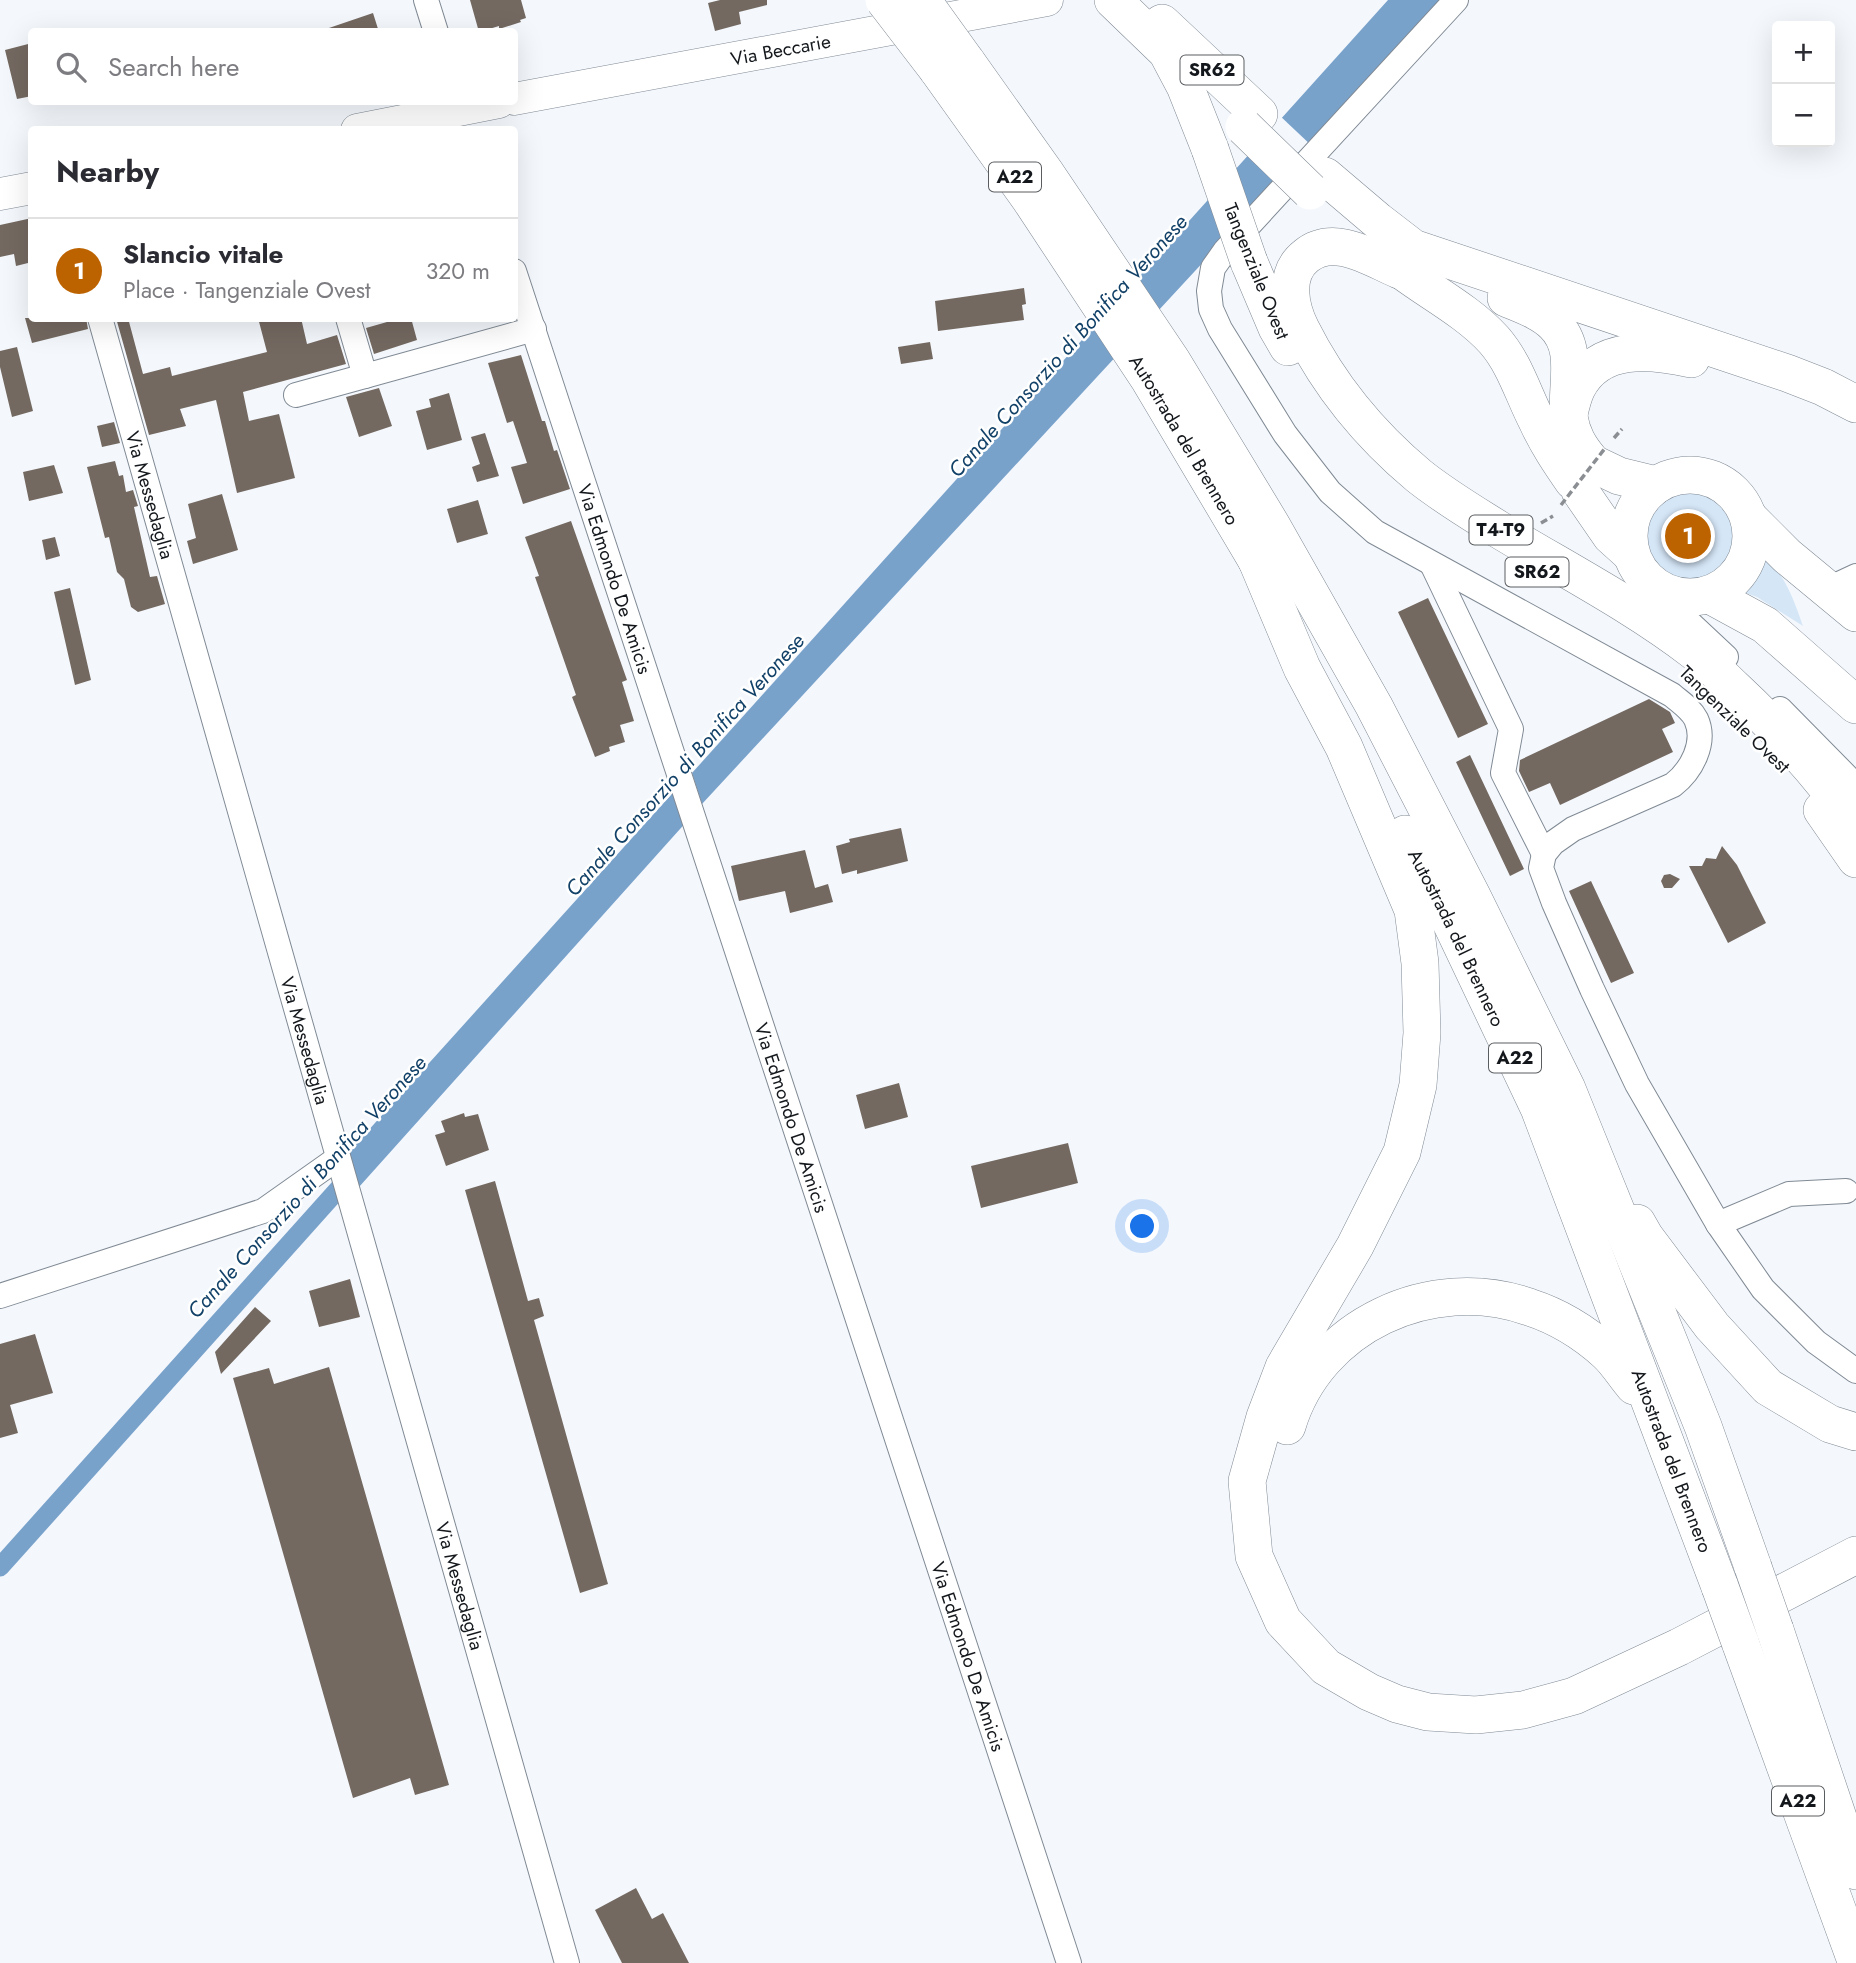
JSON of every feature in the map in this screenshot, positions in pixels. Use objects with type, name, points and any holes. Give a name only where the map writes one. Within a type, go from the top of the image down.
[{"type":"highway","name":"Autostrada del Brennero","points":[[884,0],[952,65]]},
{"type":"highway","name":"Autostrada del Brennero","points":[[922,0],[952,65],[1160,370],[1272,526],[1374,706],[1472,896],[1567,1089],[1703,1426],[1856,1871]]},
{"type":"highway","name":"Tangenziale Ovest","points":[[1113,0],[1155,27],[1317,184],[1378,221],[1406,259],[1787,373],[1856,404]]},
{"type":"highway","name":"Tangenziale Ovest","points":[[1155,27],[1185,86],[1249,262],[1277,328],[1299,367],[1359,445],[1394,480],[1470,535],[1580,597],[1675,660],[1718,697],[1786,767],[1838,831],[1856,859]]},
{"type":"highway","name":"T4-T9","points":[[1406,259],[1337,246],[1325,247],[1311,252],[1301,260],[1294,272],[1291,302],[1295,317],[1326,373],[1365,424],[1421,477],[1460,505],[1620,601],[1697,654],[1786,739],[1856,826]]},
{"type":"highway","points":[[1406,259],[1496,293],[1556,325],[1563,335],[1570,360],[1569,414],[1578,446],[1611,536],[1631,554]]},
{"type":"highway","points":[[1406,259],[1453,306],[1493,340],[1507,357],[1551,449],[1589,470],[1656,485]]},
{"type":"highway","points":[[1569,414],[1576,389],[1596,365],[1627,353],[1646,351],[1690,359],[1739,374],[1787,391],[1856,421]]},
{"type":"highway","name":"Autostrada del Brennero","points":[[1160,370],[1254,554],[1445,910],[1539,1108],[1720,1587],[1856,1961]]},
{"type":"highway","points":[[1749,518],[1751,544],[1742,569],[1733,580],[1710,595],[1693,598],[1665,592],[1648,582],[1631,554],[1630,523],[1635,509],[1656,485],[1670,478],[1686,475],[1714,480],[1736,495],[1749,518],[1787,556],[1841,583],[1856,612]]},
{"type":"highway","points":[[1254,554],[1302,668],[1345,747],[1413,910],[1420,963],[1422,1033],[1418,1085],[1402,1152],[1355,1246],[1284,1367],[1265,1417],[1247,1480],[1254,1556],[1283,1621],[1326,1667],[1369,1692],[1397,1704],[1428,1712],[1476,1716],[1523,1710],[1574,1696],[1679,1647],[1856,1555]]},
{"type":"highway","points":[[1710,595],[1765,625],[1856,705]]},
{"type":"highway","points":[[1567,1089],[1645,1237],[1712,1326],[1768,1387],[1830,1424],[1856,1432]]},
{"type":"highway","points":[[1720,1587],[1636,1390],[1609,1354],[1577,1330],[1530,1307],[1489,1297],[1452,1298],[1417,1303],[1357,1328],[1328,1353],[1306,1382],[1289,1418],[1271,1479],[1274,1537],[1297,1600],[1338,1648],[1380,1677],[1424,1692],[1464,1696],[1499,1692],[1553,1679],[1631,1646],[1856,1531]]},
{"type":"main road","name":"Via Beccarie","points":[[518,98],[1047,0]]},
{"type":"main road","points":[[382,126],[462,113],[489,105]]},
{"type":"main road","points":[[0,194],[28,189]]},
{"type":"street","points":[[426,0],[435,28]]},
{"type":"street","points":[[1455,0],[1225,251],[1213,268],[1209,291],[1211,309],[1234,352],[1285,434],[1330,492],[1375,531],[1672,695],[1688,708],[1696,721],[1699,735],[1697,750],[1684,776],[1673,785],[1573,829],[1553,843],[1544,854],[1541,868],[1592,989],[1637,1084],[1718,1224],[1763,1289],[1816,1342],[1856,1371]]},
{"type":"street","name":"Via Edmondo De Amicis","points":[[518,283],[1069,1963]]},
{"type":"street","name":"Via Messedaglia","points":[[101,322],[567,1963]]},
{"type":"street","points":[[349,322],[365,376]]},
{"type":"street","points":[[296,395],[534,329]]},
{"type":"street","points":[[1432,564],[1511,729],[1503,773],[1544,854]]},
{"type":"street","points":[[1665,592],[1679,613],[1856,786]]},
{"type":"street","points":[[1716,647],[1711,632],[1716,621],[1751,617]]},
{"type":"street","points":[[0,1296],[263,1212],[338,1158]]},
{"type":"street","points":[[1718,1224],[1789,1194],[1846,1191]]},
{"type":"path","points":[[1589,470],[1622,429]]},
{"type":"path","points":[[1539,524],[1553,516]]},
{"type":"shaded area","points":[[1689,490],[1706,493],[1721,503],[1731,518],[1734,535],[1731,552],[1721,567],[1706,577],[1689,580],[1672,577],[1657,567],[1647,552],[1644,535],[1647,518],[1657,503],[1672,493]]},
{"type":"shaded area","points":[[1764,560],[1771,564],[1783,579],[1803,626],[1746,593],[1745,590]]},
{"type":"water","points":[[1388,0],[1442,0],[1306,151],[702,804],[692,773]]},
{"type":"water","points":[[679,786],[689,819],[359,1187],[347,1154]]},
{"type":"pier","points":[[1278,114],[1314,148],[1285,179],[1250,146]]},
{"type":"building","points":[[470,0],[521,0],[526,18],[520,20],[521,22],[502,28],[478,28]]},
{"type":"building","points":[[720,0],[767,0],[767,5],[739,12],[741,24],[715,31],[708,3]]},
{"type":"building","points":[[373,13],[378,28],[329,28]]},
{"type":"building","points":[[28,44],[28,97],[17,99],[5,50]]},
{"type":"building","points":[[28,219],[28,263],[16,266],[14,254],[0,257],[0,225]]},
{"type":"building","points":[[1024,288],[1024,320],[938,331],[935,301]]},
{"type":"building","points":[[25,318],[28,318],[28,322],[87,322],[88,329],[32,343]]},
{"type":"building","points":[[117,322],[129,322],[143,374],[170,367],[172,376],[267,352],[259,322],[302,322],[307,344],[337,335],[346,364],[243,392],[249,421],[279,414],[295,478],[237,493],[216,400],[180,409],[186,426],[149,435]]},
{"type":"building","points":[[387,322],[412,322],[417,340],[374,354],[366,328]]},
{"type":"building","points":[[930,342],[933,359],[901,364],[898,347]]},
{"type":"building","points":[[17,347],[33,411],[12,417],[0,367],[0,351]]},
{"type":"building","points":[[521,355],[542,421],[545,421],[554,451],[557,450],[570,489],[523,504],[511,467],[527,463],[513,421],[507,423],[488,363]]},
{"type":"building","points":[[379,388],[392,426],[359,437],[346,397]]},
{"type":"building","points":[[449,393],[462,440],[427,450],[416,411],[431,407],[429,399]]},
{"type":"building","points":[[114,422],[120,443],[102,447],[97,426]]},
{"type":"building","points":[[485,433],[499,476],[477,482],[472,467],[480,464],[471,437]]},
{"type":"building","points":[[115,461],[119,476],[123,475],[126,492],[133,490],[138,506],[134,507],[150,577],[157,576],[165,604],[138,612],[131,607],[124,579],[117,572],[109,537],[105,538],[87,467]]},
{"type":"building","points":[[54,465],[63,493],[29,501],[23,472]]},
{"type":"building","points":[[222,494],[238,550],[193,564],[187,541],[196,538],[188,504]]},
{"type":"building","points":[[478,500],[488,534],[457,543],[447,509]]},
{"type":"building","points":[[571,521],[627,680],[622,682],[634,721],[620,725],[625,742],[609,747],[610,751],[595,757],[572,697],[576,695],[535,577],[539,576],[525,537]]},
{"type":"building","points":[[55,537],[60,556],[46,560],[42,540]]},
{"type":"building","points":[[70,588],[91,680],[75,685],[54,592]]},
{"type":"building","points":[[1428,598],[1488,724],[1458,738],[1398,612]]},
{"type":"building","points":[[1649,699],[1670,712],[1675,723],[1662,729],[1673,752],[1560,805],[1550,783],[1529,792],[1519,771],[1520,760]]},
{"type":"building","points":[[1470,755],[1524,869],[1510,876],[1456,762]]},
{"type":"building","points":[[901,828],[908,861],[857,874],[857,870],[842,874],[836,846],[850,842],[849,839]]},
{"type":"building","points":[[1722,846],[1737,865],[1766,923],[1728,943],[1689,866],[1702,866],[1706,858],[1716,859]]},
{"type":"building","points":[[805,850],[815,888],[828,884],[833,902],[790,913],[785,891],[739,901],[731,866]]},
{"type":"building","points":[[1670,874],[1680,879],[1672,888],[1664,888],[1661,881],[1664,875]]},
{"type":"building","points":[[1591,881],[1634,973],[1611,983],[1569,891]]},
{"type":"building","points":[[899,1083],[908,1117],[865,1129],[856,1095]]},
{"type":"building","points":[[464,1113],[465,1117],[478,1114],[489,1150],[446,1166],[435,1135],[445,1132],[441,1121]]},
{"type":"building","points":[[1068,1143],[1078,1183],[981,1208],[971,1166]]},
{"type":"building","points":[[495,1181],[528,1301],[539,1298],[544,1316],[534,1320],[608,1584],[580,1593],[465,1190]]},
{"type":"building","points":[[350,1279],[360,1317],[319,1327],[309,1291]]},
{"type":"building","points":[[255,1307],[271,1321],[221,1374],[215,1352]]},
{"type":"building","points":[[35,1334],[53,1393],[10,1405],[18,1433],[0,1438],[0,1344]]},
{"type":"building","points":[[329,1367],[449,1785],[415,1795],[410,1778],[353,1798],[233,1378],[269,1368],[274,1384]]},
{"type":"building","points":[[636,1888],[652,1919],[663,1913],[689,1963],[622,1963],[595,1910]]},
{"type":"waterway","name":"Canale Consorzio di Bonifica Veronese","points":[[0,1567],[351,1175]]},
{"type":"place","name":"Slancio vitale","points":[[1688,536]]}]
